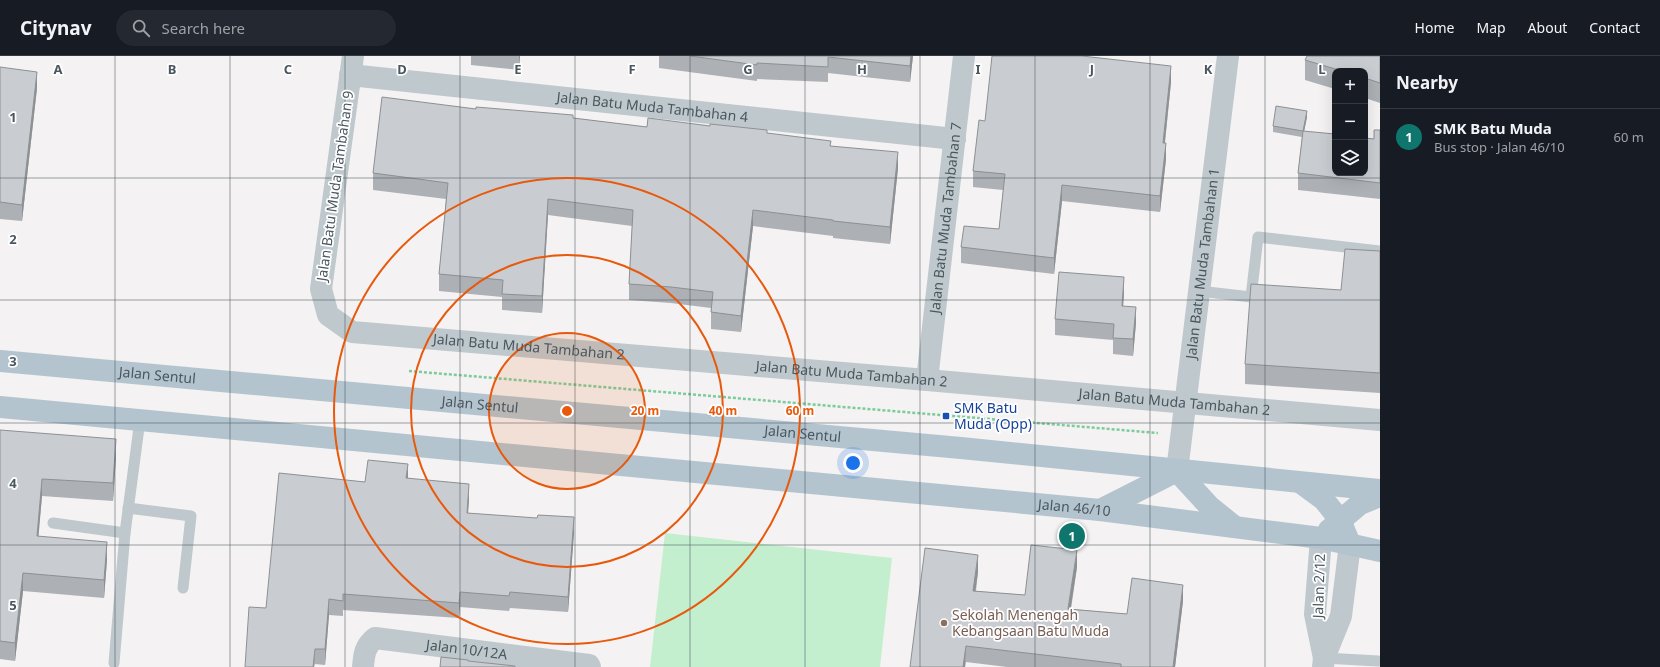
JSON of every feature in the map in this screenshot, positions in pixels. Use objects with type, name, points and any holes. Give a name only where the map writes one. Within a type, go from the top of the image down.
[{"type":"main road","name":"Jalan Sentul","points":[[0,361],[961,448],[1177,471]]},
{"type":"main road","points":[[0,407],[140,420]]},
{"type":"main road","name":"Jalan 46/10","points":[[140,420],[1100,510],[1321,538]]},
{"type":"main road","points":[[1177,471],[1209,506],[1235,527]]},
{"type":"main road","points":[[1100,510],[1177,471],[1380,490]]},
{"type":"main road","points":[[1300,483],[1324,500],[1340,520],[1350,544]]},
{"type":"main road","points":[[1321,538],[1360,504],[1380,496]]},
{"type":"main road","points":[[1321,538],[1380,551]]},
{"type":"street","name":"Jalan Batu Muda Tambahan 7","points":[[927,380],[964,56]]},
{"type":"street","name":"Jalan Batu Muda Tambahan 1","points":[[1177,471],[1228,56]]},
{"type":"street","name":"Jalan Batu Muda Tambahan 4","points":[[352,66],[955,139]]},
{"type":"street","name":"Jalan Batu Muda Tambahan 9","points":[[328,315],[321,289],[352,66]]},
{"type":"street","name":"Jalan Batu Muda Tambahan 2","points":[[328,315],[352,332],[371,335],[927,380],[1380,420]]},
{"type":"street","name":"Jalan 2/12","points":[[1321,538],[1315,614],[1324,663]]},
{"type":"street","name":"Jalan 2/12","points":[[1324,663],[1341,616],[1350,544]]},
{"type":"street","name":"Jalan 10/12A","points":[[363,667],[364,653],[368,643],[375,638],[589,665],[590,667]]},
{"type":"lane","points":[[1199,291],[1251,297],[1258,237],[1380,251]]},
{"type":"lane","points":[[114,663],[124,533],[140,420]]},
{"type":"lane","points":[[128,508],[191,516],[183,588]]},
{"type":"lane","points":[[53,523],[124,533]]},
{"type":"lane","points":[[1324,663],[1378,661]]},
{"type":"path","points":[[404,371],[1181,435]]},
{"type":"green space","points":[[665,533],[892,558],[880,667],[650,667]]},
{"type":"building","points":[[690,56],[911,56],[910,66],[828,57],[828,67],[757,63],[757,65]]},
{"type":"building","points":[[992,56],[1082,56],[1171,66],[1163,143],[1166,143],[1160,196],[1062,185],[1054,258],[961,247],[964,226],[999,229],[1005,174],[973,171],[979,120],[985,121]]},
{"type":"building","points":[[1307,56],[1380,56],[1380,83],[1368,79],[1368,68],[1332,68],[1305,60]]},
{"type":"building","points":[[0,67],[37,72],[22,205],[0,202]]},
{"type":"building","points":[[382,97],[476,109],[476,107],[573,115],[573,118],[647,127],[648,118],[710,126],[710,124],[767,130],[767,133],[831,141],[830,146],[898,152],[890,227],[753,210],[741,316],[711,312],[713,292],[629,284],[633,210],[548,199],[542,296],[502,294],[503,280],[439,274],[448,183],[373,173]]},
{"type":"building","points":[[1276,106],[1307,111],[1303,131],[1273,126]]},
{"type":"building","points":[[1374,130],[1380,130],[1380,183],[1298,173],[1303,131],[1332,134],[1332,176],[1368,176],[1368,138],[1374,139]]},
{"type":"building","points":[[1345,249],[1380,251],[1380,373],[1245,364],[1251,284],[1341,290]]},
{"type":"building","points":[[1059,272],[1124,277],[1122,306],[1136,307],[1133,339],[1113,338],[1114,324],[1055,319]]},
{"type":"building","points":[[0,430],[116,439],[113,483],[42,479],[37,536],[107,542],[104,580],[23,573],[15,643],[0,641]]},
{"type":"building","points":[[368,460],[408,464],[406,478],[469,484],[467,513],[537,518],[538,515],[574,517],[568,597],[510,592],[509,596],[460,592],[459,603],[343,594],[343,601],[329,599],[325,649],[315,649],[313,667],[245,667],[249,607],[266,608],[279,473],[365,482]]},
{"type":"building","points":[[1031,545],[1077,550],[1068,609],[1127,614],[1132,578],[1183,585],[1173,667],[1121,667],[1121,664],[966,646],[963,667],[910,667],[925,548],[978,555],[973,591],[1025,595]]},
{"type":"building","points":[[441,657],[515,666],[515,667],[440,667]]},
{"type":"place","name":"SMK Batu Muda (Opp)","points":[[946,416]]},
{"type":"place","name":"SMK Batu Muda","points":[[1072,536]]},
{"type":"place","name":"Sekolah Menengah Kebangsaan Batu Muda","points":[[944,623]]}]
